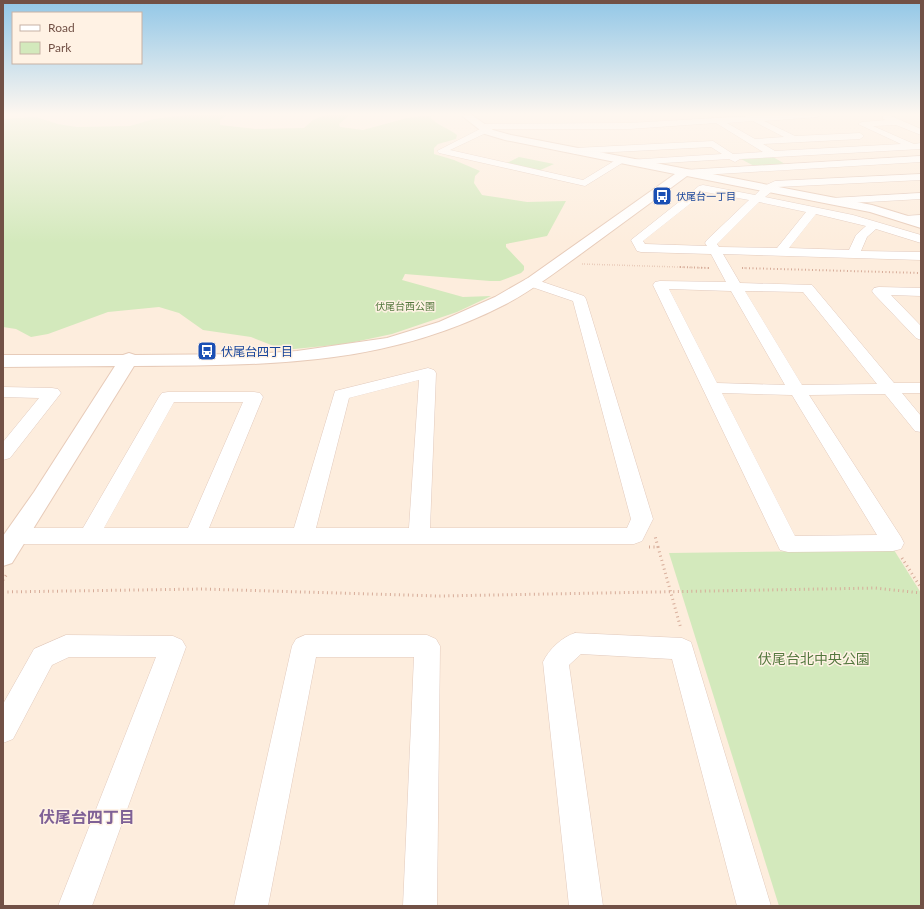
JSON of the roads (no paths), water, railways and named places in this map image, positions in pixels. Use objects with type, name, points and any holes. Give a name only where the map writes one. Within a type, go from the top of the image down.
[{"type":"street","points":[[471,157],[585,183],[626,161],[701,157]]},
{"type":"street","points":[[608,157],[872,209],[921,224]]},
{"type":"street","points":[[733,157],[750,169]]},
{"type":"street","points":[[779,157],[793,166]]},
{"type":"street","points":[[3,360],[253,360],[297,357],[389,343],[445,326],[501,300],[531,282],[684,173],[921,159]]},
{"type":"street","points":[[921,177],[775,184],[768,188],[711,243],[734,286],[796,390],[893,543],[788,544],[660,285],[734,286],[806,288],[921,427]]},
{"type":"street","points":[[921,239],[853,218],[703,188],[637,240],[641,248],[921,256]]},
{"type":"street","points":[[832,201],[921,196]]},
{"type":"street","points":[[780,252],[813,210]]},
{"type":"street","points":[[905,219],[921,218]]},
{"type":"street","points":[[853,254],[862,235],[873,225]]},
{"type":"street","points":[[16,536],[634,536],[642,519],[579,299],[531,282]]},
{"type":"street","points":[[921,292],[879,291],[921,334]]},
{"type":"street","points":[[3,556],[129,359]]},
{"type":"street","points":[[303,536],[341,395],[428,373],[419,536]]},
{"type":"street","points":[[711,388],[796,390],[921,388]]},
{"type":"street","points":[[3,392],[52,393],[3,454]]},
{"type":"street","points":[[88,536],[168,398],[254,397],[195,536]]},
{"type":"street","points":[[586,906],[556,662],[574,643],[682,649],[754,906]]},
{"type":"street","points":[[3,730],[43,657],[66,646],[173,647],[75,906]]},
{"type":"street","points":[[251,906],[305,646],[427,646],[420,906]]},
{"type":"place","name":"伏尾台一丁目","points":[[662,196]]},
{"type":"place","name":"伏尾台四丁目","points":[[207,351]]},
{"type":"district","name":"伏尾台四丁目","points":[[87,816]]},
{"type":"park label","name":"伏尾台⻄公園","points":[[405,306]]},
{"type":"park label","name":"伏尾台北中央公園","points":[[814,658]]}]
